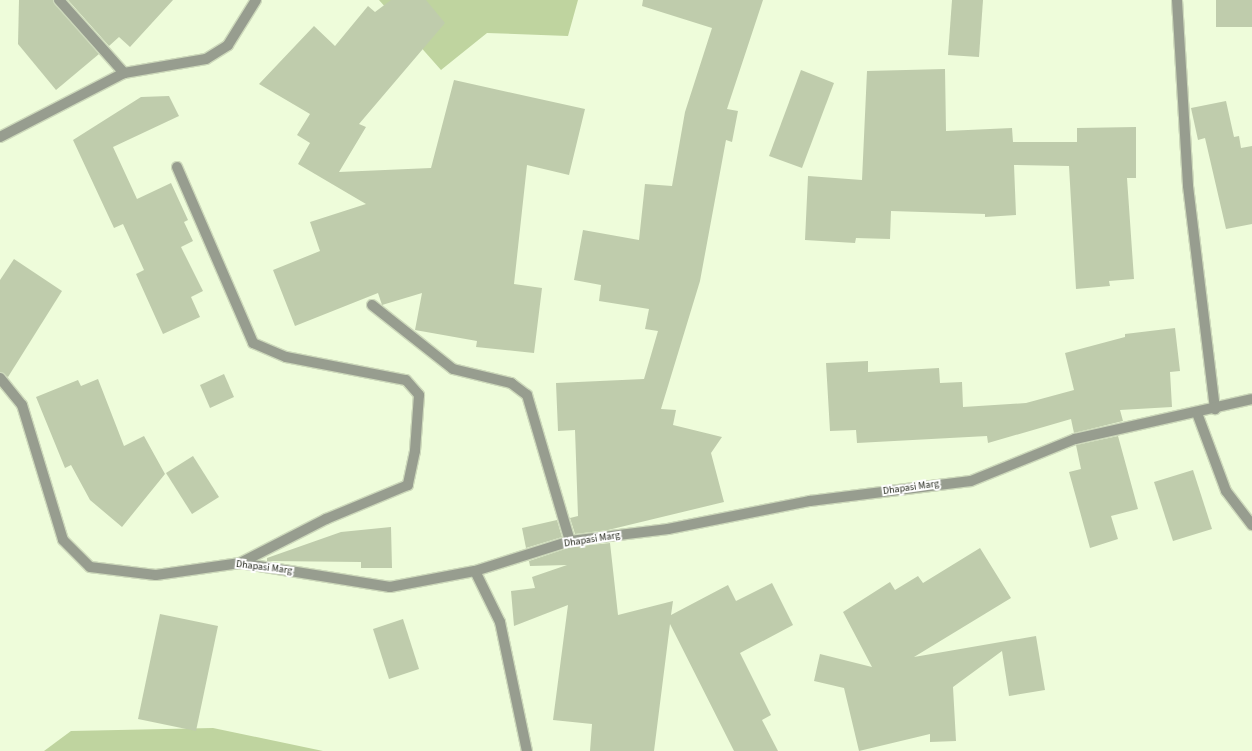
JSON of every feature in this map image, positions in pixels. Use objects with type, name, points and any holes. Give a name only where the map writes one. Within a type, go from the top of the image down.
[{"type":"street","points":[[59,0],[124,72]]},
{"type":"street","points":[[0,137],[124,72],[206,59],[228,45],[256,0]]},
{"type":"street","points":[[1177,0],[1188,186],[1215,408]]},
{"type":"street","points":[[177,167],[253,343],[286,357],[406,380],[419,395],[415,451],[408,485],[326,520],[240,563]]},
{"type":"street","points":[[372,305],[453,369],[511,383],[527,395],[570,542]]},
{"type":"street","name":"Dhapasi Marg","points":[[0,378],[22,405],[63,540],[90,567],[156,575],[240,563],[390,587],[476,571],[570,542],[668,529],[810,500],[971,481],[1075,439],[1197,413],[1252,399]]},
{"type":"street","points":[[1197,413],[1226,491],[1252,525]]},
{"type":"street","points":[[476,571],[500,622],[527,751]]},
{"type":"green space","points":[[379,0],[578,0],[568,36],[487,33],[441,70]]},
{"type":"green space","points":[[213,728],[323,751],[44,751],[71,731]]},
{"type":"building","points":[[19,0],[53,0],[99,54],[56,90],[18,44]]},
{"type":"building","points":[[68,0],[173,0],[130,47],[119,37],[109,46]]},
{"type":"building","points":[[391,0],[426,0],[445,23],[359,124],[366,127],[339,172],[431,168],[454,80],[585,109],[569,175],[527,165],[514,284],[542,288],[534,353],[476,347],[477,341],[415,330],[422,293],[382,305],[378,293],[295,326],[273,270],[320,251],[310,222],[366,204],[298,164],[310,143],[297,135],[310,114],[259,84],[314,26],[335,46],[368,6],[375,12]]},
{"type":"building","points":[[643,0],[763,0],[727,109],[738,111],[732,142],[726,140],[700,281],[661,409],[676,410],[673,425],[722,437],[711,453],[724,502],[608,530],[575,534],[570,518],[578,516],[575,430],[558,431],[556,383],[644,379],[658,331],[645,329],[649,309],[599,301],[601,285],[574,280],[583,230],[639,240],[645,184],[672,186],[685,112],[712,28],[642,6]]},
{"type":"building","points":[[952,0],[983,0],[979,57],[948,55]]},
{"type":"building","points":[[1216,0],[1252,0],[1252,27],[1216,27]]},
{"type":"building","points":[[945,69],[946,131],[1012,128],[1013,142],[1077,142],[1077,128],[1136,127],[1136,178],[1127,178],[1134,279],[1109,281],[1110,286],[1076,289],[1069,166],[1014,165],[1016,215],[985,217],[985,214],[891,211],[890,239],[856,238],[855,243],[805,240],[808,176],[862,180],[867,71]]},
{"type":"building","points":[[801,70],[834,83],[802,168],[769,156]]},
{"type":"building","points":[[169,96],[179,116],[113,147],[137,199],[171,183],[188,220],[184,222],[193,241],[181,247],[203,291],[191,297],[200,317],[163,334],[136,274],[144,270],[123,224],[114,228],[73,140],[141,97]]},
{"type":"building","points":[[1226,101],[1234,137],[1239,136],[1241,148],[1252,146],[1252,224],[1226,229],[1205,138],[1198,140],[1191,108]]},
{"type":"building","points":[[14,259],[62,291],[8,377],[0,372],[0,280]]},
{"type":"building","points":[[1175,328],[1180,371],[1170,372],[1172,407],[1120,410],[1123,421],[1074,433],[1071,419],[988,443],[987,436],[857,443],[856,430],[830,431],[826,363],[868,361],[868,372],[939,368],[940,383],[962,382],[963,407],[1026,403],[1074,390],[1065,353],[1125,337],[1125,334]]},
{"type":"building","points":[[224,374],[234,397],[210,408],[200,385]]},
{"type":"building","points":[[98,379],[124,446],[144,436],[165,474],[122,527],[90,500],[71,465],[65,468],[36,397],[78,380],[81,386]]},
{"type":"building","points":[[1118,436],[1138,509],[1111,516],[1118,539],[1090,548],[1069,472],[1081,469],[1076,445]]},
{"type":"building","points":[[193,456],[219,497],[192,514],[166,473]]},
{"type":"building","points":[[1193,470],[1212,529],[1173,541],[1154,482]]},
{"type":"building","points":[[557,520],[562,537],[526,548],[522,528]]},
{"type":"building","points":[[391,527],[392,568],[361,568],[361,562],[267,561],[267,558],[341,532]]},
{"type":"building","points":[[610,543],[618,615],[673,601],[671,615],[728,585],[736,601],[772,583],[793,625],[740,653],[771,715],[762,720],[778,751],[734,751],[670,624],[654,751],[590,751],[592,724],[553,720],[568,605],[514,626],[511,591],[535,588],[532,577],[567,565],[530,566],[529,561],[571,547]]},
{"type":"building","points":[[980,548],[1011,598],[914,657],[1036,636],[1045,690],[1009,696],[1002,651],[953,687],[956,741],[930,742],[930,734],[859,751],[844,688],[814,681],[820,654],[872,667],[843,612],[890,582],[895,590],[918,576],[923,583]]},
{"type":"building","points":[[160,614],[218,626],[196,731],[138,719]]},
{"type":"building","points":[[403,619],[419,669],[389,679],[373,629]]}]
